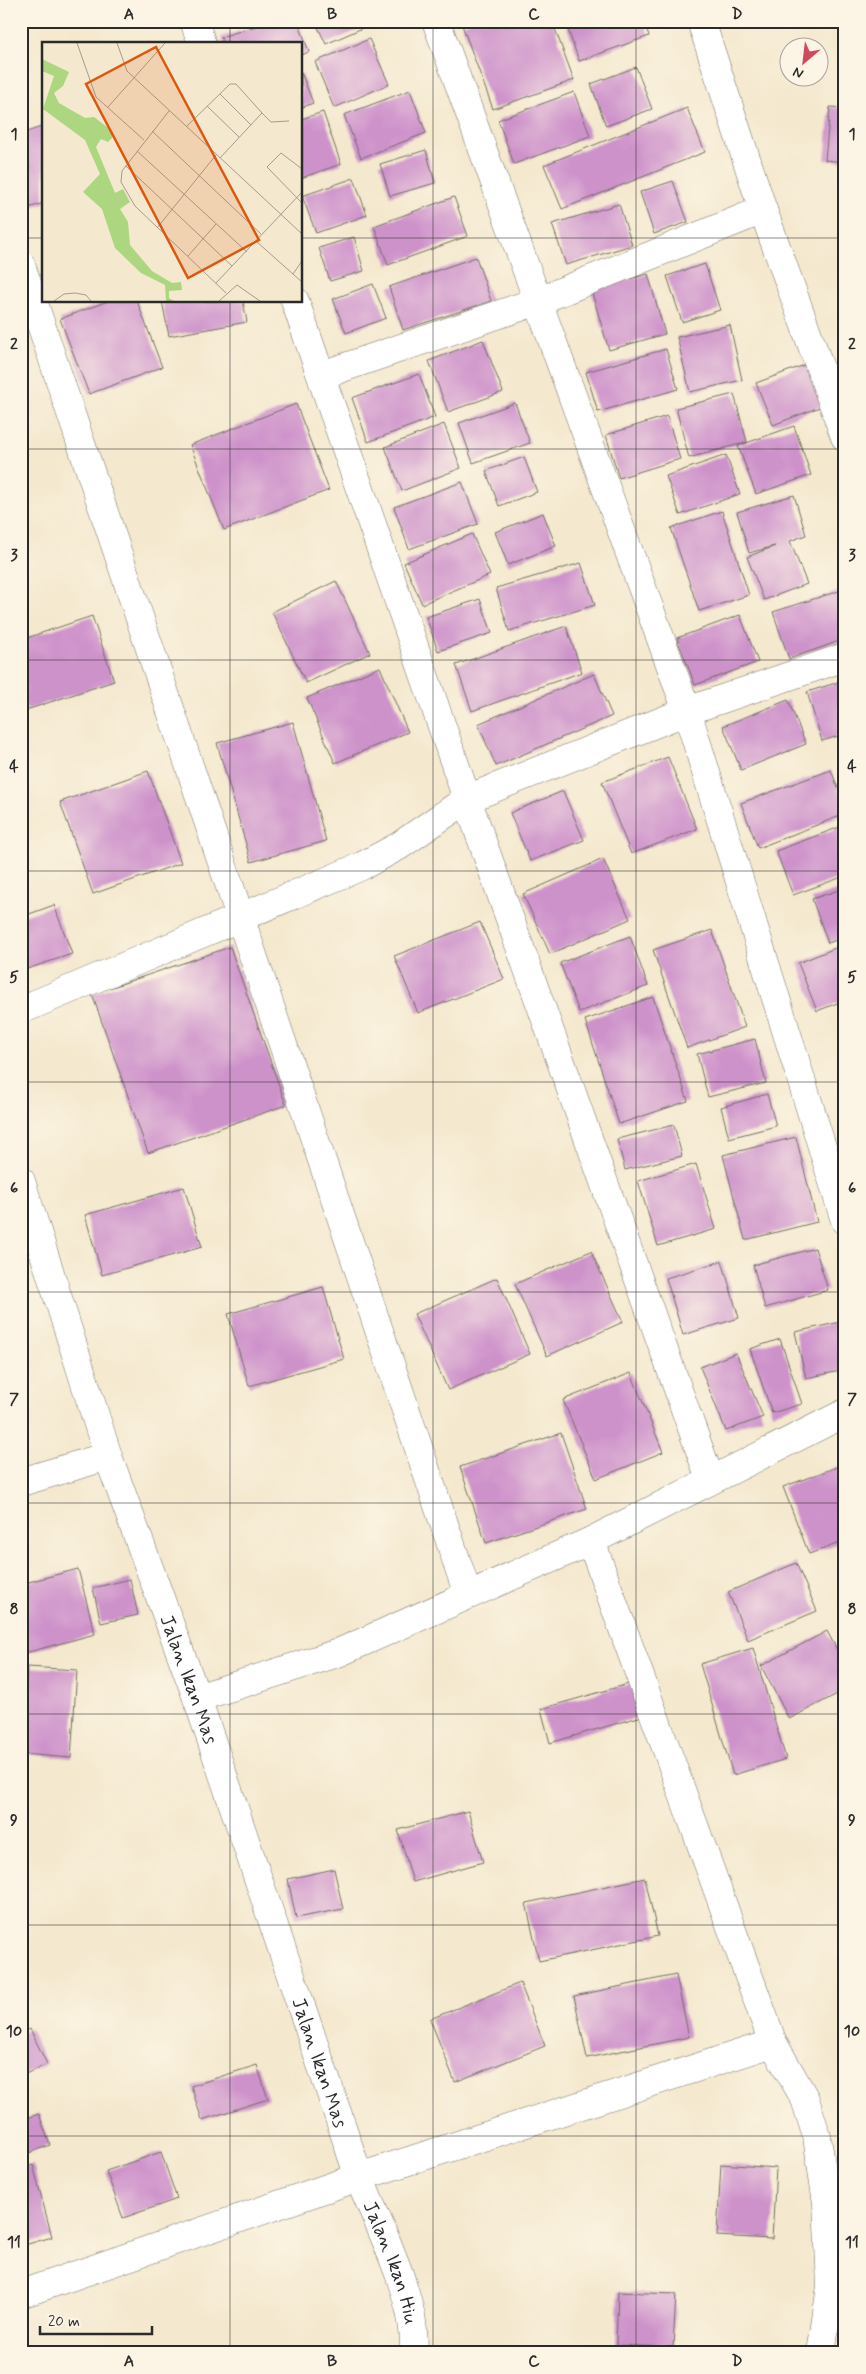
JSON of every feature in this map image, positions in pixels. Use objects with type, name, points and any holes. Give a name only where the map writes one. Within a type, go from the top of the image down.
[{"type":"street","points":[[194,21],[201,42]]},
{"type":"street","points":[[436,21],[687,711],[845,1221]]},
{"type":"street","points":[[701,21],[762,210],[845,437]]},
{"type":"street","points":[[322,375],[538,301],[762,210]]},
{"type":"street","points":[[21,265],[468,1595]]},
{"type":"street","points":[[295,302],[467,799],[710,1479]]},
{"type":"street","points":[[21,1010],[362,866],[392,850],[467,799],[687,711],[845,657]]},
{"type":"street","name":"Jalan Ikan Mas","points":[[21,1181],[108,1456],[198,1698],[359,2176]]},
{"type":"street","points":[[198,1698],[338,1653],[591,1541],[710,1479],[845,1413]]},
{"type":"street","points":[[21,1482],[108,1456]]},
{"type":"street","points":[[591,1541],[773,2044],[805,2099],[817,2137],[827,2203],[831,2286],[821,2353]]},
{"type":"street","points":[[21,2294],[359,2176],[773,2044]]},
{"type":"street","name":"Jalan Ikan Hiu","points":[[359,2176],[404,2288],[415,2341],[413,2353]]},
{"type":"building","points":[[272,21],[298,21],[309,52],[302,55],[302,42],[222,42],[221,37]]},
{"type":"building","points":[[315,21],[365,21],[367,26],[326,44]]},
{"type":"building","points":[[473,21],[552,21],[574,80],[493,109],[462,25]]},
{"type":"building","points":[[565,21],[644,21],[649,36],[579,61]]},
{"type":"building","points":[[369,39],[389,84],[334,108],[315,62]]},
{"type":"building","points":[[636,67],[652,109],[606,126],[591,84]]},
{"type":"building","points":[[302,75],[313,103],[302,108]]},
{"type":"building","points":[[410,90],[426,133],[361,158],[344,115]]},
{"type":"building","points":[[574,92],[590,136],[514,164],[498,120]]},
{"type":"building","points":[[830,107],[845,108],[845,162],[825,160]]},
{"type":"building","points":[[687,108],[705,152],[562,209],[544,165]]},
{"type":"building","points":[[323,112],[341,164],[302,178],[302,119]]},
{"type":"building","points":[[42,127],[42,204],[25,209],[21,197],[21,134]]},
{"type":"building","points":[[426,150],[435,183],[390,196],[380,164]]},
{"type":"building","points":[[354,178],[367,215],[316,233],[302,196]]},
{"type":"building","points":[[673,181],[688,222],[654,234],[640,192]]},
{"type":"building","points":[[454,197],[468,236],[388,265],[374,226]]},
{"type":"building","points":[[619,204],[632,245],[566,265],[552,224]]},
{"type":"building","points":[[354,237],[364,271],[330,281],[319,248]]},
{"type":"building","points":[[476,257],[491,301],[403,330],[389,287]]},
{"type":"building","points":[[705,264],[720,310],[682,322],[667,276]]},
{"type":"building","points":[[648,274],[665,334],[609,350],[591,290]]},
{"type":"building","points":[[373,284],[386,318],[346,333],[333,299]]},
{"type":"building","points":[[105,302],[137,302],[162,367],[89,394],[60,319]]},
{"type":"building","points":[[162,302],[243,302],[247,322],[169,336]]},
{"type":"building","points":[[730,325],[742,380],[690,392],[677,337]]},
{"type":"building","points":[[483,340],[503,392],[448,412],[429,361]]},
{"type":"building","points":[[666,349],[678,389],[598,412],[586,372]]},
{"type":"building","points":[[810,363],[825,405],[773,425],[756,383]]},
{"type":"building","points":[[419,374],[435,417],[368,442],[352,398]]},
{"type":"building","points":[[734,394],[747,442],[689,458],[676,408]]},
{"type":"building","points":[[515,403],[530,443],[473,463],[459,423]]},
{"type":"building","points":[[296,404],[329,490],[224,530],[190,445]]},
{"type":"building","points":[[667,416],[680,459],[619,478],[606,435]]},
{"type":"building","points":[[444,424],[461,468],[402,491],[385,447]]},
{"type":"building","points":[[794,426],[811,475],[756,494],[738,446]]},
{"type":"building","points":[[726,455],[740,494],[680,515],[666,476]]},
{"type":"building","points":[[524,457],[537,492],[499,506],[486,471]]},
{"type":"building","points":[[462,482],[478,524],[409,549],[394,507]]},
{"type":"building","points":[[794,495],[806,535],[790,541],[807,584],[764,600],[747,557],[775,546],[749,553],[737,512]]},
{"type":"building","points":[[722,511],[749,595],[699,611],[671,528]]},
{"type":"building","points":[[543,513],[556,546],[508,565],[495,532]]},
{"type":"building","points":[[472,534],[490,575],[422,604],[404,563]]},
{"type":"building","points":[[581,563],[595,605],[509,631],[496,588]]},
{"type":"building","points":[[336,581],[370,653],[306,683],[272,612]]},
{"type":"building","points":[[845,589],[845,639],[789,659],[773,612]]},
{"type":"building","points":[[480,599],[492,633],[438,651],[426,617]]},
{"type":"building","points":[[740,615],[758,662],[695,685],[677,638]]},
{"type":"building","points":[[92,616],[114,681],[26,710],[21,695],[21,640]]},
{"type":"building","points":[[566,626],[582,672],[472,711],[456,665]]},
{"type":"building","points":[[380,667],[408,732],[335,763],[307,698]]},
{"type":"building","points":[[594,674],[612,716],[496,766],[478,724]]},
{"type":"building","points":[[845,680],[845,734],[822,741],[807,692]]},
{"type":"building","points":[[788,700],[806,744],[741,770],[723,726]]},
{"type":"building","points":[[293,722],[326,841],[251,862],[217,743]]},
{"type":"building","points":[[668,757],[697,829],[631,854],[602,782]]},
{"type":"building","points":[[831,770],[845,806],[845,814],[758,848],[741,803]]},
{"type":"building","points":[[148,771],[181,863],[93,894],[60,802]]},
{"type":"building","points":[[563,791],[584,840],[530,861],[510,813]]},
{"type":"building","points":[[845,825],[845,876],[793,895],[776,851]]},
{"type":"building","points":[[603,859],[630,919],[550,954],[523,894]]},
{"type":"building","points":[[845,888],[845,937],[828,943],[812,899]]},
{"type":"building","points":[[54,905],[72,954],[21,971],[21,917]]},
{"type":"building","points":[[480,922],[504,979],[418,1013],[394,956]]},
{"type":"building","points":[[712,930],[745,1027],[687,1048],[653,950]]},
{"type":"building","points":[[630,936],[648,986],[579,1012],[560,963]]},
{"type":"building","points":[[845,944],[845,1000],[817,1011],[798,963]]},
{"type":"building","points":[[230,947],[286,1105],[148,1153],[92,994]]},
{"type":"building","points":[[653,997],[688,1101],[619,1124],[585,1020]]},
{"type":"building","points":[[845,1012],[845,1030],[844,1030],[840,1014]]},
{"type":"building","points":[[755,1039],[766,1083],[708,1097],[697,1054]]},
{"type":"building","points":[[767,1094],[776,1126],[729,1138],[721,1107]]},
{"type":"building","points":[[674,1125],[682,1156],[625,1170],[617,1139]]},
{"type":"building","points":[[796,1137],[817,1222],[745,1240],[723,1155]]},
{"type":"building","points":[[696,1164],[716,1229],[658,1246],[638,1181]]},
{"type":"building","points":[[184,1187],[202,1247],[102,1275],[85,1215]]},
{"type":"building","points":[[815,1248],[828,1290],[765,1308],[753,1265]]},
{"type":"building","points":[[591,1251],[623,1322],[547,1356],[515,1284]]},
{"type":"building","points":[[722,1261],[739,1318],[683,1335],[666,1278]]},
{"type":"building","points":[[497,1278],[530,1354],[448,1390],[414,1314]]},
{"type":"building","points":[[323,1287],[344,1359],[249,1386],[228,1314]]},
{"type":"building","points":[[845,1321],[845,1370],[806,1378],[795,1332]]},
{"type":"building","points":[[780,1339],[802,1404],[772,1413],[750,1349]]},
{"type":"building","points":[[736,1353],[763,1417],[726,1431],[700,1367]]},
{"type":"building","points":[[631,1373],[663,1452],[596,1479],[563,1400]]},
{"type":"building","points":[[561,1433],[587,1509],[486,1543],[460,1467]]},
{"type":"building","points":[[845,1464],[845,1541],[809,1554],[783,1487]]},
{"type":"building","points":[[796,1563],[817,1611],[748,1640],[728,1592]]},
{"type":"building","points":[[78,1569],[95,1634],[25,1653],[21,1639],[21,1584]]},
{"type":"building","points":[[130,1579],[138,1615],[101,1623],[93,1588]]},
{"type":"building","points":[[827,1631],[845,1665],[845,1690],[789,1719],[761,1666]]},
{"type":"building","points":[[753,1648],[786,1759],[733,1775],[700,1664]]},
{"type":"building","points":[[27,1667],[77,1670],[71,1758],[22,1754]]},
{"type":"building","points":[[632,1683],[642,1716],[550,1743],[541,1709]]},
{"type":"building","points":[[468,1811],[483,1862],[413,1882],[398,1830]]},
{"type":"building","points":[[334,1869],[343,1909],[296,1918],[288,1879]]},
{"type":"building","points":[[645,1878],[658,1936],[539,1961],[526,1903]]},
{"type":"building","points":[[676,1975],[689,2037],[587,2058],[574,1996]]},
{"type":"building","points":[[520,1983],[545,2046],[455,2082],[430,2019]]},
{"type":"building","points":[[30,2029],[47,2064],[21,2076],[21,2033]]},
{"type":"building","points":[[257,2065],[268,2099],[202,2120],[191,2086]]},
{"type":"building","points":[[39,2114],[50,2145],[21,2156],[21,2120]]},
{"type":"building","points":[[161,2152],[177,2199],[123,2218],[106,2171]]},
{"type":"building","points":[[721,2164],[776,2168],[772,2239],[717,2236]]},
{"type":"building","points":[[33,2165],[52,2237],[21,2246],[21,2168]]},
{"type":"building","points":[[618,2292],[676,2294],[673,2347],[616,2345]]}]
